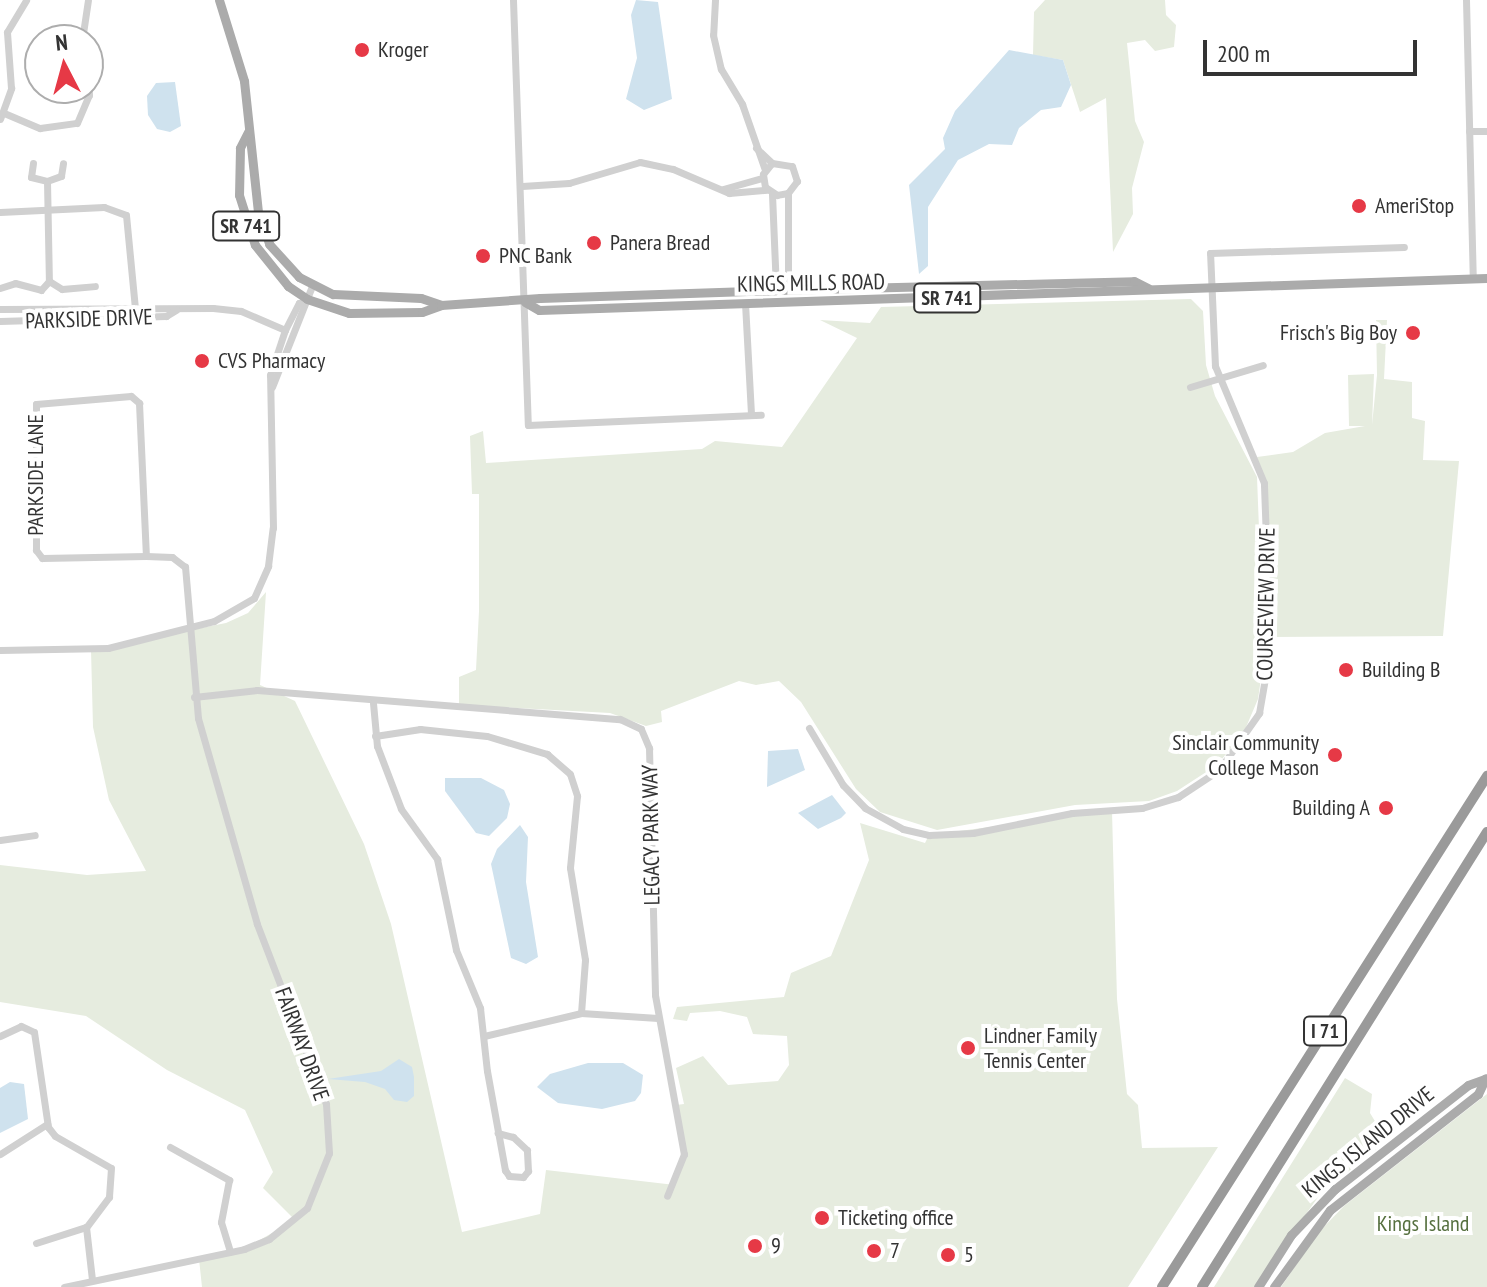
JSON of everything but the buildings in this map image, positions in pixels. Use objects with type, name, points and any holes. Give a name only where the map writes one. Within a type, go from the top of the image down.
[{"type":"highway","name":"I 71","points":[[1162,1287],[1487,776]]},
{"type":"highway","name":"I 71","points":[[1202,1287],[1487,832]]},
{"type":"main road","name":"SR 741","points":[[219,0],[244,81],[248,132],[264,232],[282,262],[312,286]]},
{"type":"main road","name":"SR 741","points":[[248,132],[240,164],[247,227],[276,275],[306,300]]},
{"type":"main road","name":"KINGS MILLS ROAD","points":[[525,302],[539,310],[1134,293],[1148,288],[1487,278]]},
{"type":"main road","name":"KINGS MILLS ROAD","points":[[306,300],[370,314],[422,312],[441,305],[776,290],[1134,281],[1148,288]]},
{"type":"main road","name":"KINGS MILLS ROAD","points":[[312,286],[355,298],[421,298],[441,305]]},
{"type":"main road","name":"KINGS ISLAND DRIVE","points":[[1258,1287],[1291,1235],[1335,1189],[1468,1085],[1486,1079]]},
{"type":"main road","name":"KINGS ISLAND DRIVE","points":[[1274,1287],[1330,1210],[1478,1094],[1486,1079]]},
{"type":"street","points":[[26,0],[7,32],[11,88],[2,116],[40,128],[75,124],[85,104]]},
{"type":"street","points":[[84,24],[88,0]]},
{"type":"street","points":[[513,0],[522,186],[528,425],[761,415]]},
{"type":"street","points":[[715,0],[716,52],[742,104],[770,192],[776,290]]},
{"type":"street","points":[[1466,0],[1473,279]]},
{"type":"street","points":[[1469,131],[1487,131]]},
{"type":"street","points":[[754,146],[772,163]]},
{"type":"street","points":[[718,189],[764,174],[772,163],[783,161],[795,171],[796,184],[788,193],[788,290]]},
{"type":"street","points":[[522,186],[569,183],[640,162],[673,169],[718,189],[788,193]]},
{"type":"street","points":[[33,163],[31,177],[47,181],[61,176],[63,163]]},
{"type":"street","points":[[0,288],[15,283],[41,290],[49,281],[47,181]]},
{"type":"street","points":[[0,212],[104,207],[126,215],[136,318]]},
{"type":"street","name":"COURSEVIEW DRIVE","points":[[809,728],[843,785],[865,808],[896,826],[929,835],[973,833],[1072,813],[1142,808],[1183,795],[1219,770],[1259,713],[1270,649],[1264,483],[1218,379],[1210,253],[1404,247]]},
{"type":"street","points":[[49,281],[62,289],[95,286]]},
{"type":"street","points":[[272,387],[312,286]]},
{"type":"street","points":[[0,650],[74,652],[190,628],[249,603],[268,566],[273,528],[270,375],[285,330],[306,300]]},
{"type":"street","points":[[745,303],[751,415]]},
{"type":"street","name":"PARKSIDE DRIVE","points":[[0,309],[164,305],[176,310],[241,311],[285,330]]},
{"type":"street","name":"PARKSIDE DRIVE","points":[[0,321],[136,318],[166,316],[176,310]]},
{"type":"street","points":[[1190,387],[1263,365]]},
{"type":"street","name":"PARKSIDE LANE","points":[[146,556],[136,398],[39,401],[34,410],[38,555],[50,559],[172,557],[185,567],[190,628]]},
{"type":"street","name":"FAIRWAY DRIVE","points":[[64,1287],[230,1252],[269,1239],[307,1208],[323,1179],[330,1137],[319,1084],[247,894],[194,697],[190,628]]},
{"type":"street","name":"LEGACY PARK WAY","points":[[194,697],[257,690],[373,703],[620,719],[641,729],[649,748],[658,1018],[684,1154],[667,1196]]},
{"type":"street","points":[[373,703],[375,736],[401,809],[437,859],[456,950],[473,986],[484,1036],[498,1133],[505,1170],[509,1176],[523,1177],[528,1171],[527,1150],[513,1137],[498,1133]]},
{"type":"street","points":[[375,736],[420,729],[487,736],[547,754],[570,774],[577,796],[570,868],[585,960],[581,1013]]},
{"type":"street","points":[[0,840],[35,835]]},
{"type":"street","points":[[484,1036],[581,1013],[658,1018]]},
{"type":"street","points":[[0,1036],[21,1026],[36,1034],[47,1124],[55,1136],[111,1168],[109,1197],[86,1227],[36,1243]]},
{"type":"street","points":[[0,1154],[47,1124]]},
{"type":"street","points":[[170,1147],[229,1180],[221,1222],[230,1252]]},
{"type":"street","points":[[86,1227],[92,1280]]},
{"type":"green space","points":[[1045,0],[1165,0],[1166,15],[1176,25],[1174,47],[1155,51],[1145,40],[1127,43],[1135,121],[1144,142],[1132,188],[1133,214],[1113,252],[1106,98],[1080,112],[1063,60],[1033,55],[1034,12]]},
{"type":"green space","points":[[1191,299],[1203,311],[1206,365],[1215,396],[1257,477],[1264,658],[1258,699],[1244,732],[1217,765],[1177,791],[1149,801],[1075,805],[937,830],[880,812],[856,789],[801,702],[779,681],[756,685],[739,681],[661,711],[662,722],[646,726],[610,713],[459,705],[459,677],[476,670],[479,611],[479,494],[472,494],[470,436],[483,431],[486,463],[702,449],[715,441],[782,447],[857,338],[820,320],[870,323],[881,307]]},
{"type":"green space","points":[[1376,320],[1387,320],[1384,379],[1412,382],[1412,418],[1425,421],[1423,460],[1459,461],[1443,636],[1270,637],[1267,504],[1257,457],[1293,452],[1325,433],[1365,426],[1349,426],[1348,375],[1374,374],[1372,425],[1377,375]]},
{"type":"green space","points":[[266,592],[260,685],[295,701],[364,844],[391,924],[462,1232],[540,1214],[546,1170],[675,1185],[684,1153],[676,1105],[684,1104],[676,1068],[703,1056],[728,1085],[778,1081],[789,1065],[787,1036],[753,1034],[747,1017],[720,1011],[690,1013],[687,1021],[673,1019],[677,1007],[784,997],[791,973],[831,956],[869,860],[860,823],[925,843],[929,835],[1112,811],[1117,999],[1127,1094],[1138,1105],[1142,1148],[1218,1147],[1128,1287],[202,1287],[199,1259],[244,1249],[295,1220],[263,1188],[273,1172],[245,1110],[167,1070],[86,1016],[0,1002],[0,865],[87,875],[146,871],[109,800],[93,727],[91,650],[226,623],[248,613]]},
{"type":"green space","points":[[1345,1078],[1372,1094],[1370,1113],[1387,1141],[1321,1193],[1254,1287],[1214,1287]]},
{"type":"green space","name":"Kings Island","points":[[1487,1094],[1487,1287],[1281,1287],[1317,1234],[1344,1206]]},
{"type":"water","points":[[636,0],[658,2],[672,99],[644,110],[626,99],[637,58],[631,15]]},
{"type":"water","points":[[1009,50],[1063,60],[1071,85],[1061,107],[1041,110],[1019,128],[1012,145],[989,144],[958,160],[928,207],[928,266],[919,274],[909,185],[945,149],[943,138],[955,111]]},
{"type":"water","points":[[175,82],[181,126],[170,132],[157,129],[148,115],[147,96],[156,83]]},
{"type":"water","points":[[798,749],[805,770],[767,787],[768,751]]},
{"type":"water","points":[[445,778],[481,778],[504,790],[510,804],[507,818],[489,836],[476,833],[445,791]]},
{"type":"water","points":[[832,795],[846,813],[841,818],[818,829],[798,813]]},
{"type":"water","points":[[520,825],[528,837],[526,882],[538,957],[526,964],[511,958],[491,864],[497,849]]},
{"type":"water","points":[[399,1059],[412,1067],[414,1077],[414,1096],[407,1102],[394,1100],[385,1089],[365,1082],[328,1079],[381,1071]]},
{"type":"water","points":[[588,1063],[623,1063],[643,1075],[641,1093],[635,1101],[602,1109],[558,1103],[537,1087],[550,1074]]},
{"type":"water","points":[[10,1082],[24,1084],[28,1119],[0,1133],[0,1088]]},
{"type":"place","name":"Kroger","points":[[362,50]]},
{"type":"place","name":"AmeriStop","points":[[1359,206]]},
{"type":"place","name":"Panera Bread","points":[[594,243]]},
{"type":"place","name":"PNC Bank","points":[[483,256]]},
{"type":"place","name":"Frisch's Big Boy","points":[[1413,333]]},
{"type":"place","name":"CVS Pharmacy","points":[[202,361]]},
{"type":"place","name":"Building B","points":[[1346,670]]},
{"type":"place","name":"Sinclair Community College Mason","points":[[1335,755]]},
{"type":"place","name":"Building A","points":[[1386,808]]},
{"type":"place","name":"Lindner Family Tennis Center","points":[[968,1048]]},
{"type":"place","name":"Ticketing office","points":[[822,1218]]},
{"type":"place","name":"9","points":[[755,1246]]},
{"type":"place","name":"7","points":[[874,1251]]},
{"type":"place","name":"5","points":[[948,1255]]}]
